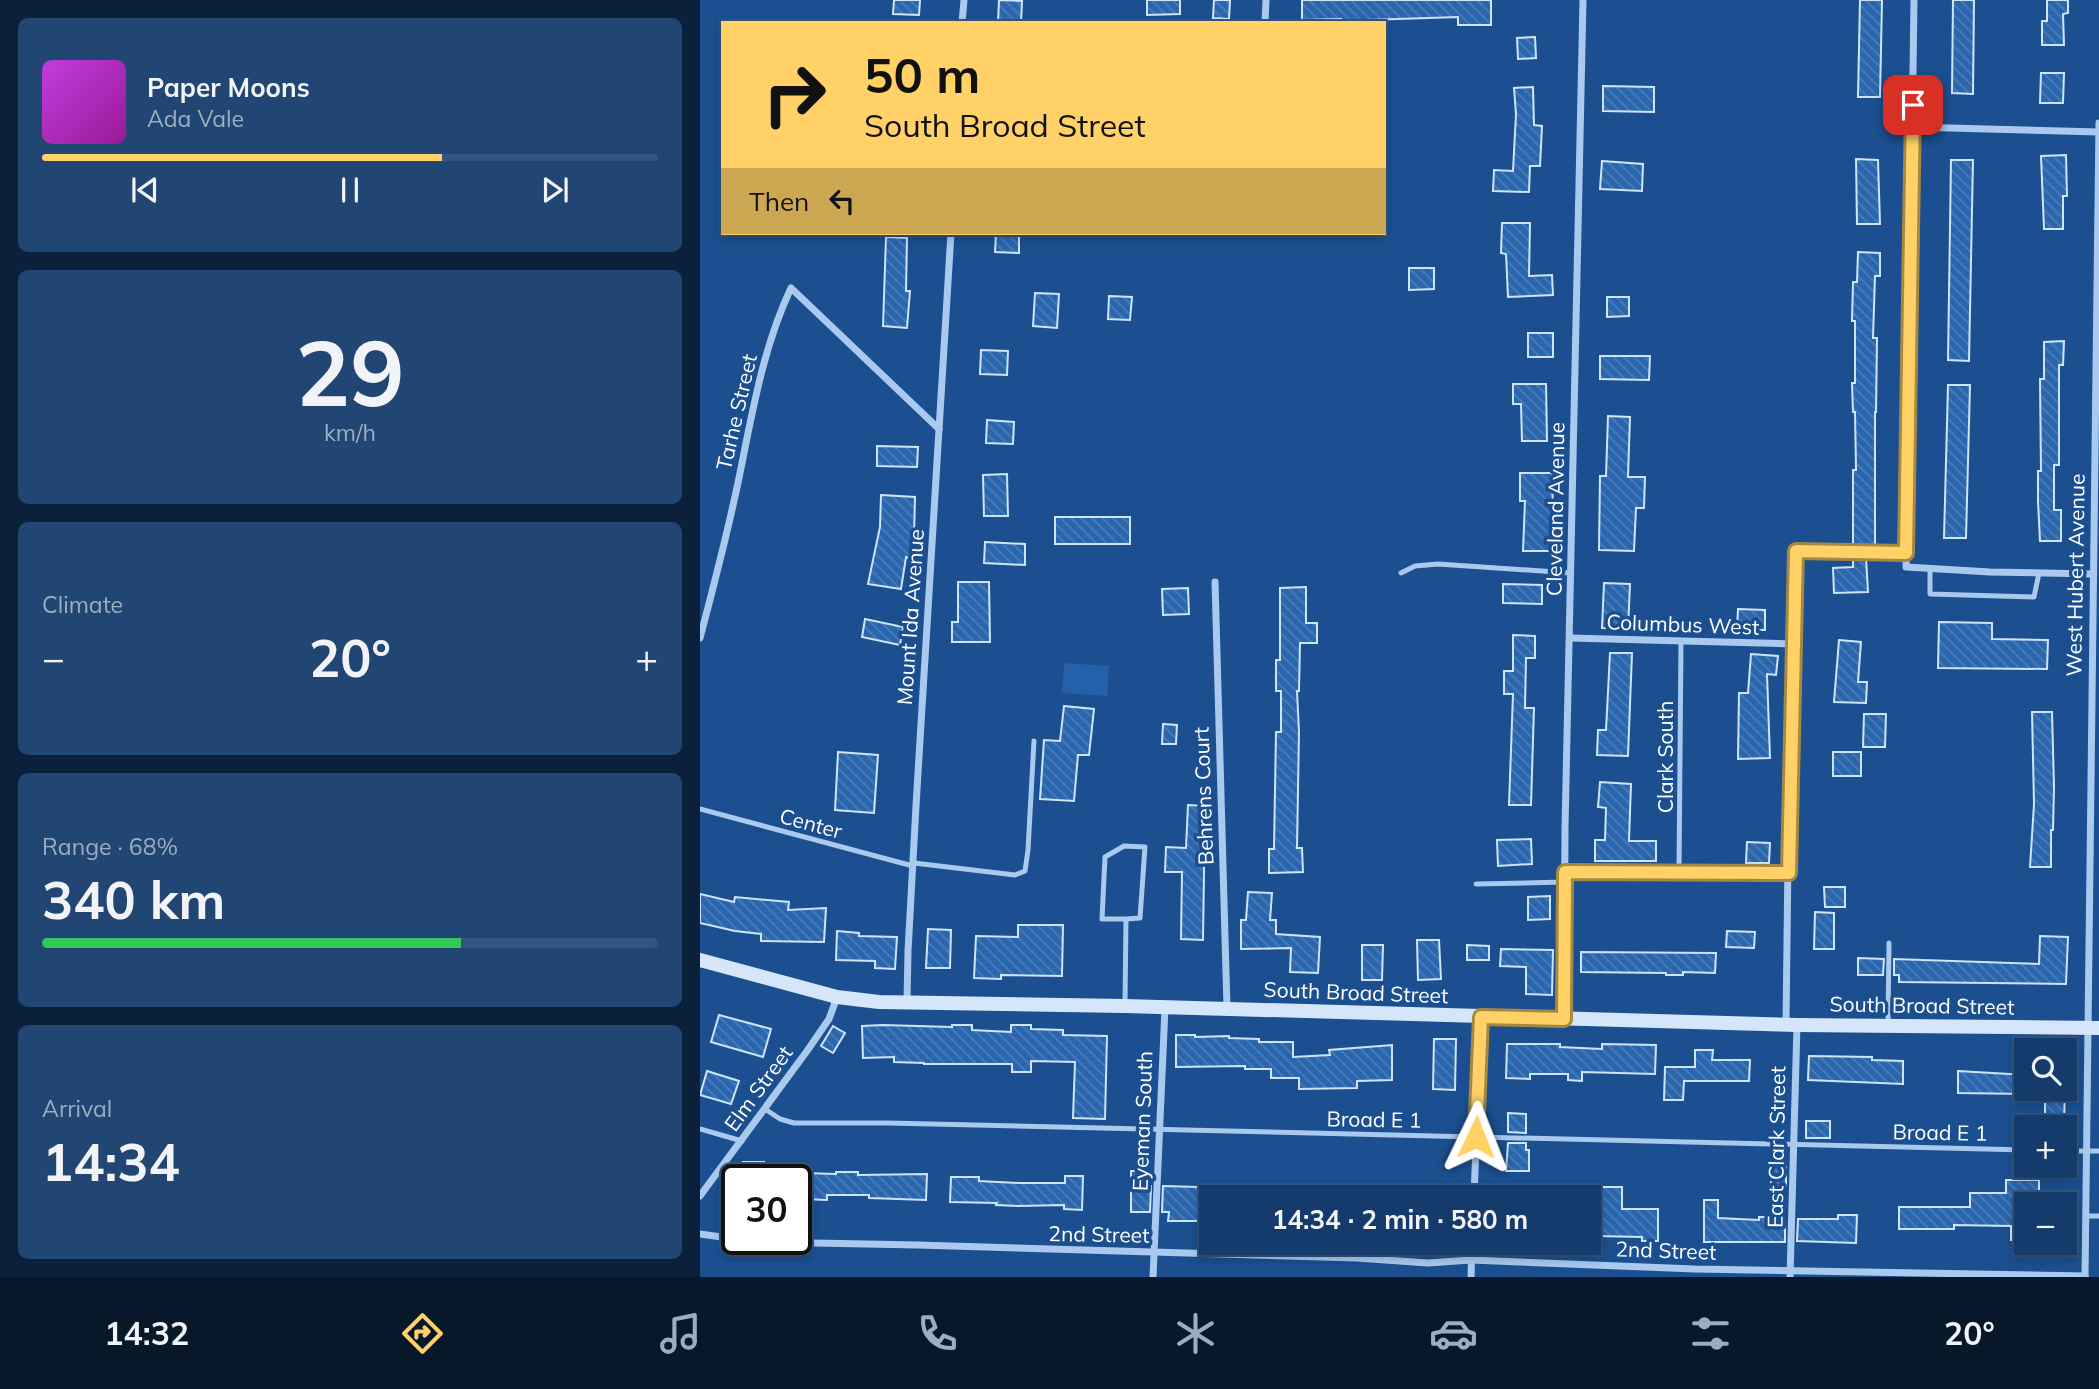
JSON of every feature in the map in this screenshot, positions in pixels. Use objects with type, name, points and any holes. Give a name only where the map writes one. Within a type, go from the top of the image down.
[{"type":"street","points":[[962,21],[964,0]]},
{"type":"street","points":[[1265,21],[1266,0]]},
{"type":"street","name":"Cleveland Avenue","points":[[1564,1019],[1577,201],[1583,0]]},
{"type":"street","points":[[1914,0],[1906,567],[2093,574]]},
{"type":"street","name":"West Hubert Avenue","points":[[2085,1276],[2094,1028],[2093,574],[2099,123]]},
{"type":"street","points":[[1912,127],[2099,132]]},
{"type":"street","name":"Mount Ida Avenue","points":[[907,1003],[951,235]]},
{"type":"street","name":"Tarhe Street","points":[[700,638],[739,479],[748,428],[778,316],[790,288],[939,429]]},
{"type":"street","name":"East Clark Street","points":[[1791,1274],[1794,1144],[1789,779],[1796,551]]},
{"type":"street","name":"Behrens Court","points":[[1215,582],[1227,1009]]},
{"type":"street","name":"Columbus West","points":[[1570,638],[1795,644]]},
{"type":"street","name":"South Broad Street","points":[[700,960],[837,997],[907,1003],[1125,1006],[1791,1024],[2094,1028]]},
{"type":"street","name":"Elm Street","points":[[700,1196],[829,1018],[837,997]]},
{"type":"street","name":"Eyeman South","points":[[1153,1277],[1165,1008]]},
{"type":"street","points":[[1474,1185],[1481,1017]]},
{"type":"street","name":"2nd Street","points":[[700,1234],[756,1242],[1428,1263],[1471,1260],[1791,1274],[2085,1276]]},
{"type":"street","points":[[1471,1255],[1471,1277]]},
{"type":"lane","points":[[1796,551],[1906,553]]},
{"type":"lane","points":[[1401,573],[1415,566],[1438,565],[1571,573]]},
{"type":"lane","points":[[1930,568],[1930,594],[2034,597],[2039,573]]},
{"type":"lane","name":"Clark South","points":[[1679,873],[1681,641]]},
{"type":"lane","name":"Center","points":[[700,809],[914,865],[1015,875],[1025,871],[1028,858],[1034,741]]},
{"type":"lane","points":[[1124,846],[1145,847],[1140,918],[1126,919],[1102,919],[1105,857],[1124,846]]},
{"type":"lane","points":[[1565,872],[1789,873]]},
{"type":"lane","points":[[1476,884],[1565,882]]},
{"type":"lane","points":[[1125,1006],[1126,919]]},
{"type":"lane","points":[[1888,1026],[1889,943]]},
{"type":"lane","name":"Broad E 1","points":[[765,1109],[794,1123],[2014,1150]]},
{"type":"lane","points":[[700,1129],[742,1141]]},
{"type":"lane","points":[[2077,1151],[2099,1152]]},
{"type":"lane","points":[[2086,1216],[2099,1216]]},
{"type":"shaded area","points":[[1064,663],[1109,666],[1107,696],[1062,693]]},
{"type":"building","points":[[894,0],[920,0],[919,15],[893,14]]},
{"type":"building","points":[[999,0],[1022,1],[1021,21],[998,21]]},
{"type":"building","points":[[1147,0],[1180,0],[1180,14],[1147,15]]},
{"type":"building","points":[[1214,0],[1230,0],[1229,19],[1213,18]]},
{"type":"building","points":[[1302,0],[1491,0],[1491,25],[1458,25],[1458,17],[1368,21],[1302,20]]},
{"type":"building","points":[[1860,0],[1882,0],[1880,97],[1858,97]]},
{"type":"building","points":[[1953,0],[1974,0],[1973,94],[1952,93]]},
{"type":"building","points":[[2047,0],[2068,0],[2068,13],[2063,14],[2064,45],[2042,45],[2042,21],[2047,21]]},
{"type":"building","points":[[1535,37],[1536,58],[1518,59],[1517,38]]},
{"type":"building","points":[[2041,73],[2064,73],[2063,103],[2040,103]]},
{"type":"building","points":[[1603,86],[1654,87],[1654,112],[1603,111]]},
{"type":"building","points":[[1533,87],[1534,125],[1542,126],[1540,166],[1530,166],[1529,192],[1493,191],[1494,170],[1513,171],[1516,114],[1514,88]]},
{"type":"building","points":[[2066,155],[2067,196],[2063,196],[2063,229],[2044,229],[2041,156]]},
{"type":"building","points":[[1856,159],[1878,160],[1880,224],[1857,224]]},
{"type":"building","points":[[1951,160],[1973,160],[1969,361],[1948,360]]},
{"type":"building","points":[[1602,161],[1643,164],[1642,191],[1600,189]]},
{"type":"building","points":[[1502,223],[1530,223],[1529,276],[1552,275],[1553,295],[1508,297],[1506,254],[1501,253]]},
{"type":"building","points":[[996,235],[1019,235],[1019,253],[995,252]]},
{"type":"building","points":[[886,237],[907,238],[906,291],[910,291],[907,328],[883,326]]},
{"type":"building","points":[[1858,252],[1880,253],[1880,276],[1875,276],[1873,338],[1877,338],[1875,546],[1866,547],[1853,547],[1853,470],[1856,470],[1852,383],[1855,383],[1855,321],[1852,321],[1853,282],[1857,282]]},
{"type":"building","points":[[1409,268],[1434,268],[1434,289],[1409,290]]},
{"type":"building","points":[[1035,293],[1059,294],[1057,328],[1033,326]]},
{"type":"building","points":[[1109,296],[1132,297],[1130,320],[1108,319]]},
{"type":"building","points":[[1607,297],[1629,297],[1629,316],[1607,317]]},
{"type":"building","points":[[1528,333],[1553,333],[1553,357],[1528,357]]},
{"type":"building","points":[[2064,341],[2063,365],[2059,365],[2059,465],[2054,465],[2054,510],[2061,510],[2061,541],[2040,541],[2038,471],[2041,471],[2040,379],[2044,379],[2044,342]]},
{"type":"building","points":[[981,350],[1008,351],[1007,375],[980,374]]},
{"type":"building","points":[[1600,356],[1650,356],[1649,380],[1600,379]]},
{"type":"building","points":[[1513,384],[1546,384],[1547,441],[1522,441],[1521,404],[1513,404]]},
{"type":"building","points":[[1948,385],[1970,385],[1966,538],[1944,538]]},
{"type":"building","points":[[1608,416],[1630,417],[1628,477],[1645,477],[1644,508],[1636,508],[1634,551],[1599,550],[1600,476],[1606,476]]},
{"type":"building","points":[[987,420],[1014,422],[1013,444],[986,443]]},
{"type":"building","points":[[877,446],[918,447],[917,467],[877,466]]},
{"type":"building","points":[[1520,473],[1552,473],[1554,551],[1523,551],[1525,501],[1520,501]]},
{"type":"building","points":[[1007,474],[1008,516],[984,516],[983,475]]},
{"type":"building","points":[[881,495],[915,497],[914,537],[910,558],[906,557],[901,589],[868,584],[880,527]]},
{"type":"building","points":[[1055,517],[1130,517],[1130,544],[1055,544]]},
{"type":"building","points":[[985,542],[1025,544],[1025,565],[984,563]]},
{"type":"building","points":[[1853,557],[1866,558],[1868,592],[1834,593],[1833,568],[1853,567]]},
{"type":"building","points":[[958,582],[989,582],[990,642],[952,642],[952,622],[958,622]]},
{"type":"building","points":[[1604,583],[1630,584],[1628,629],[1602,628]]},
{"type":"building","points":[[1503,584],[1542,585],[1542,604],[1503,603]]},
{"type":"building","points":[[1306,587],[1306,623],[1317,623],[1317,643],[1300,643],[1297,691],[1297,848],[1302,848],[1303,872],[1269,873],[1269,849],[1274,849],[1276,732],[1281,732],[1281,691],[1276,691],[1276,660],[1280,660],[1280,588]]},
{"type":"building","points":[[1188,588],[1189,614],[1163,615],[1162,589]]},
{"type":"building","points":[[1738,609],[1765,610],[1765,630],[1737,630]]},
{"type":"building","points":[[865,619],[903,627],[900,645],[862,637]]},
{"type":"building","points":[[1939,622],[1992,623],[1992,639],[2048,640],[2047,669],[1938,668]]},
{"type":"building","points":[[1513,635],[1535,636],[1535,658],[1526,658],[1525,708],[1534,708],[1531,805],[1509,805],[1513,694],[1504,694],[1504,671],[1513,671]]},
{"type":"building","points":[[1839,640],[1861,642],[1858,682],[1867,682],[1866,703],[1834,702]]},
{"type":"building","points":[[1610,653],[1632,653],[1628,756],[1597,755],[1598,730],[1606,730]]},
{"type":"building","points":[[1751,654],[1778,656],[1776,675],[1767,674],[1770,758],[1738,759],[1739,693],[1748,693]]},
{"type":"building","points":[[1064,706],[1094,709],[1089,755],[1078,755],[1074,801],[1040,799],[1044,740],[1060,741]]},
{"type":"building","points":[[2032,712],[2052,712],[2054,787],[2051,867],[2030,867],[2034,804]]},
{"type":"building","points":[[1864,714],[1886,714],[1885,747],[1863,747]]},
{"type":"building","points":[[1163,724],[1177,725],[1176,744],[1162,744]]},
{"type":"building","points":[[838,752],[878,755],[874,813],[835,810]]},
{"type":"building","points":[[1833,752],[1861,752],[1861,776],[1833,776]]},
{"type":"building","points":[[1600,782],[1631,784],[1629,841],[1656,841],[1656,861],[1595,861],[1595,840],[1605,840],[1606,808],[1598,807]]},
{"type":"building","points":[[1188,805],[1205,806],[1203,940],[1181,939],[1182,872],[1165,872],[1166,847],[1186,848]]},
{"type":"building","points":[[1531,839],[1532,864],[1498,866],[1497,840]]},
{"type":"building","points":[[1747,842],[1770,843],[1769,863],[1746,863]]},
{"type":"building","points":[[1824,887],[1845,887],[1845,907],[1825,907]]},
{"type":"building","points":[[1248,892],[1272,893],[1270,920],[1276,920],[1276,934],[1320,937],[1318,973],[1290,972],[1291,948],[1241,949],[1241,920],[1246,920]]},
{"type":"building","points":[[700,894],[734,902],[735,897],[789,902],[788,910],[826,908],[824,942],[761,941],[761,934],[700,923]]},
{"type":"building","points":[[1550,896],[1550,919],[1528,920],[1528,897]]},
{"type":"building","points":[[1815,912],[1834,913],[1834,949],[1814,949]]},
{"type":"building","points":[[1018,925],[1063,925],[1062,976],[1001,975],[1001,979],[974,978],[976,936],[1018,937]]},
{"type":"building","points":[[928,929],[951,930],[950,968],[926,968]]},
{"type":"building","points":[[837,931],[859,933],[859,936],[897,937],[895,969],[875,968],[875,961],[836,960]]},
{"type":"building","points":[[1727,931],[1755,932],[1754,948],[1726,947]]},
{"type":"building","points":[[2040,936],[2068,937],[2066,984],[1899,982],[1899,975],[1894,975],[1894,959],[2039,964]]},
{"type":"building","points":[[1417,940],[1439,940],[1441,979],[1418,980]]},
{"type":"building","points":[[1362,945],[1383,945],[1382,980],[1362,980]]},
{"type":"building","points":[[1467,945],[1489,946],[1489,960],[1467,960]]},
{"type":"building","points":[[1501,949],[1553,950],[1552,995],[1526,994],[1526,967],[1500,966]]},
{"type":"building","points":[[1581,952],[1716,953],[1715,973],[1683,972],[1683,975],[1666,975],[1581,972]]},
{"type":"building","points":[[1858,958],[1884,959],[1883,975],[1858,975]]},
{"type":"building","points":[[719,1015],[771,1029],[763,1057],[711,1042]]},
{"type":"building","points":[[972,1025],[972,1030],[1011,1032],[1011,1025],[1031,1025],[1031,1029],[1063,1030],[1063,1035],[1107,1036],[1105,1119],[1073,1118],[1075,1062],[1031,1061],[1031,1072],[1012,1072],[1012,1064],[924,1064],[894,1062],[894,1057],[863,1058],[862,1026]]},
{"type":"building","points":[[833,1026],[845,1033],[833,1053],[821,1046]]},
{"type":"building","points":[[1176,1035],[1229,1036],[1259,1039],[1259,1042],[1293,1042],[1293,1057],[1330,1055],[1329,1050],[1392,1045],[1392,1080],[1357,1081],[1357,1088],[1299,1089],[1299,1078],[1271,1078],[1271,1069],[1245,1069],[1245,1066],[1176,1067]]},
{"type":"building","points":[[1434,1039],[1456,1039],[1455,1090],[1433,1089]]},
{"type":"building","points":[[1507,1044],[1560,1044],[1560,1047],[1602,1049],[1602,1044],[1656,1045],[1655,1074],[1582,1072],[1582,1081],[1568,1080],[1568,1074],[1530,1074],[1530,1079],[1506,1078]]},
{"type":"building","points":[[1695,1050],[1713,1050],[1712,1060],[1750,1060],[1749,1081],[1684,1081],[1683,1100],[1664,1100],[1665,1067],[1695,1067]]},
{"type":"building","points":[[1809,1056],[1872,1057],[1872,1060],[1903,1061],[1903,1084],[1808,1080]]},
{"type":"building","points":[[707,1071],[739,1081],[731,1104],[700,1095]]},
{"type":"building","points":[[1958,1071],[2014,1074],[2014,1094],[1958,1093]]},
{"type":"building","points":[[2045,1101],[2065,1101],[2064,1115],[2045,1115]]},
{"type":"building","points":[[1508,1113],[1526,1114],[1526,1133],[1508,1132]]},
{"type":"building","points":[[1806,1121],[1830,1121],[1830,1138],[1806,1138]]},
{"type":"building","points":[[1508,1143],[1526,1143],[1526,1150],[1529,1150],[1529,1171],[1506,1171]]},
{"type":"building","points":[[743,1162],[764,1162],[764,1164]]},
{"type":"building","points":[[1771,1163],[1786,1163],[1786,1186],[1771,1186]]},
{"type":"building","points":[[1131,1171],[1148,1171],[1148,1186],[1151,1186],[1150,1212],[1131,1212]]},
{"type":"building","points":[[812,1173],[927,1174],[926,1200],[869,1198],[869,1195],[827,1195],[827,1200],[812,1199]]},
{"type":"building","points":[[1065,1176],[1083,1176],[1082,1210],[1064,1209],[1064,1205],[1018,1206],[950,1202],[951,1177],[979,1177],[979,1181],[1065,1183]]},
{"type":"building","points":[[2006,1180],[2039,1180],[2039,1192],[2014,1192],[2014,1240],[2011,1240],[2011,1226],[1954,1225],[1954,1229],[1899,1229],[1899,1207],[1970,1207],[1970,1193],[2006,1193]]},
{"type":"building","points":[[1163,1186],[1199,1187],[1199,1221],[1168,1221],[1169,1212],[1162,1212]]},
{"type":"building","points":[[1601,1187],[1622,1187],[1622,1209],[1658,1209],[1658,1241],[1642,1241],[1642,1237],[1601,1236]]},
{"type":"building","points":[[1704,1200],[1718,1200],[1718,1218],[1759,1220],[1759,1217],[1785,1217],[1785,1242],[1704,1242]]},
{"type":"building","points":[[1838,1215],[1857,1215],[1856,1243],[1797,1241],[1798,1219],[1838,1219]]},
{"type":"route","points":[[1476,1137],[1481,1017],[1564,1019],[1565,872],[1789,873],[1796,551],[1906,553],[1913,105]]}]
